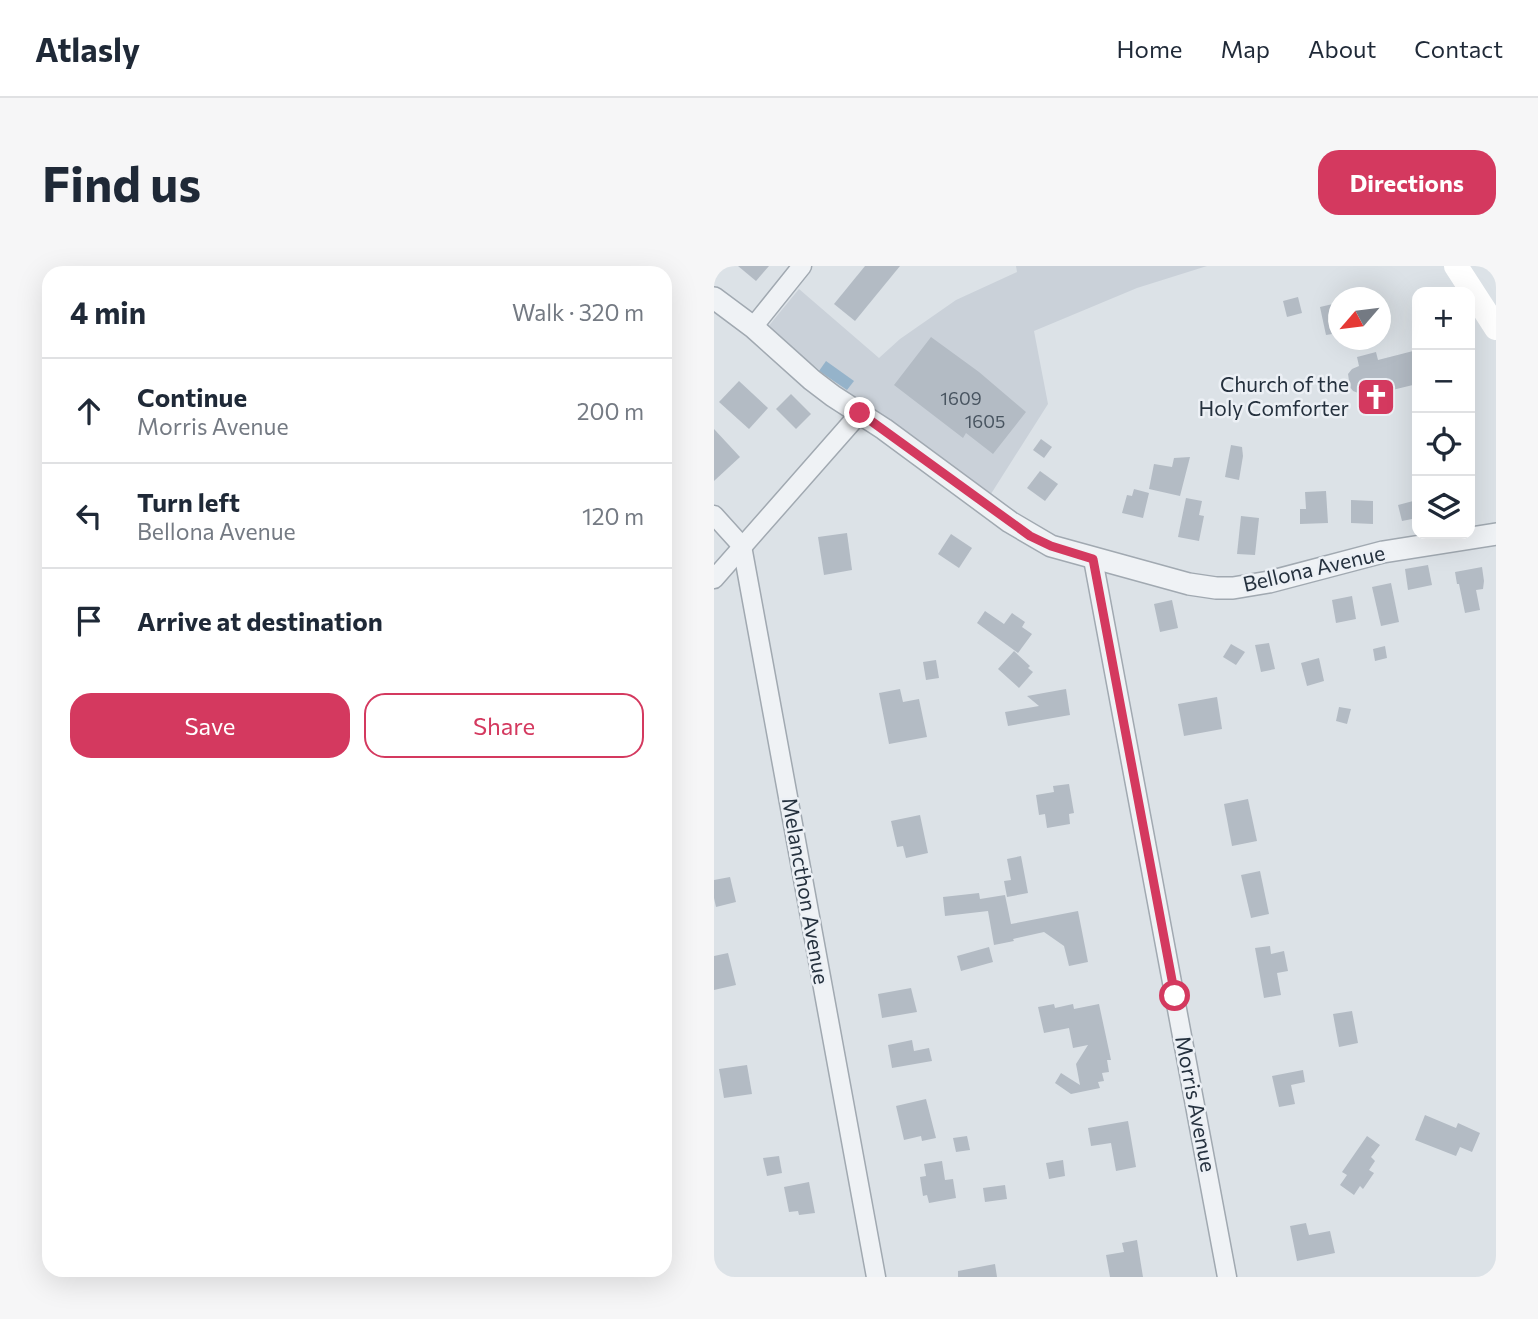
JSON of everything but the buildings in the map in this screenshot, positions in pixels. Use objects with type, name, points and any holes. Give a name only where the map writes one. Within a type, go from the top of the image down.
[{"type":"main road","points":[[1455,266],[1496,328]]},
{"type":"street","points":[[753,327],[802,266]]},
{"type":"street","name":"Bellona Avenue","points":[[714,298],[730,308],[834,397],[1030,536],[1051,546],[1093,559],[1189,584],[1233,588],[1269,582],[1383,552],[1496,534]]},
{"type":"street","points":[[714,579],[860,413]]},
{"type":"street","points":[[714,515],[742,546]]},
{"type":"street","name":"Melancthon Avenue","points":[[742,546],[876,1277]]},
{"type":"street","name":"Morris Avenue","points":[[1093,559],[1227,1277]]},
{"type":"shaded area","points":[[1016,266],[1207,266],[1137,288],[1034,331],[1048,404],[989,497],[847,392],[767,328],[799,289],[879,358],[900,339],[956,300],[1017,272]]},
{"type":"water","points":[[826,361],[854,381],[847,390],[819,371]]},
{"type":"place","name":"Church of the Holy Comforter","points":[[1376,397]]},
{"type":"route","points":[[860,413],[1030,536],[1051,546],[1093,559],[1175,996]]}]
